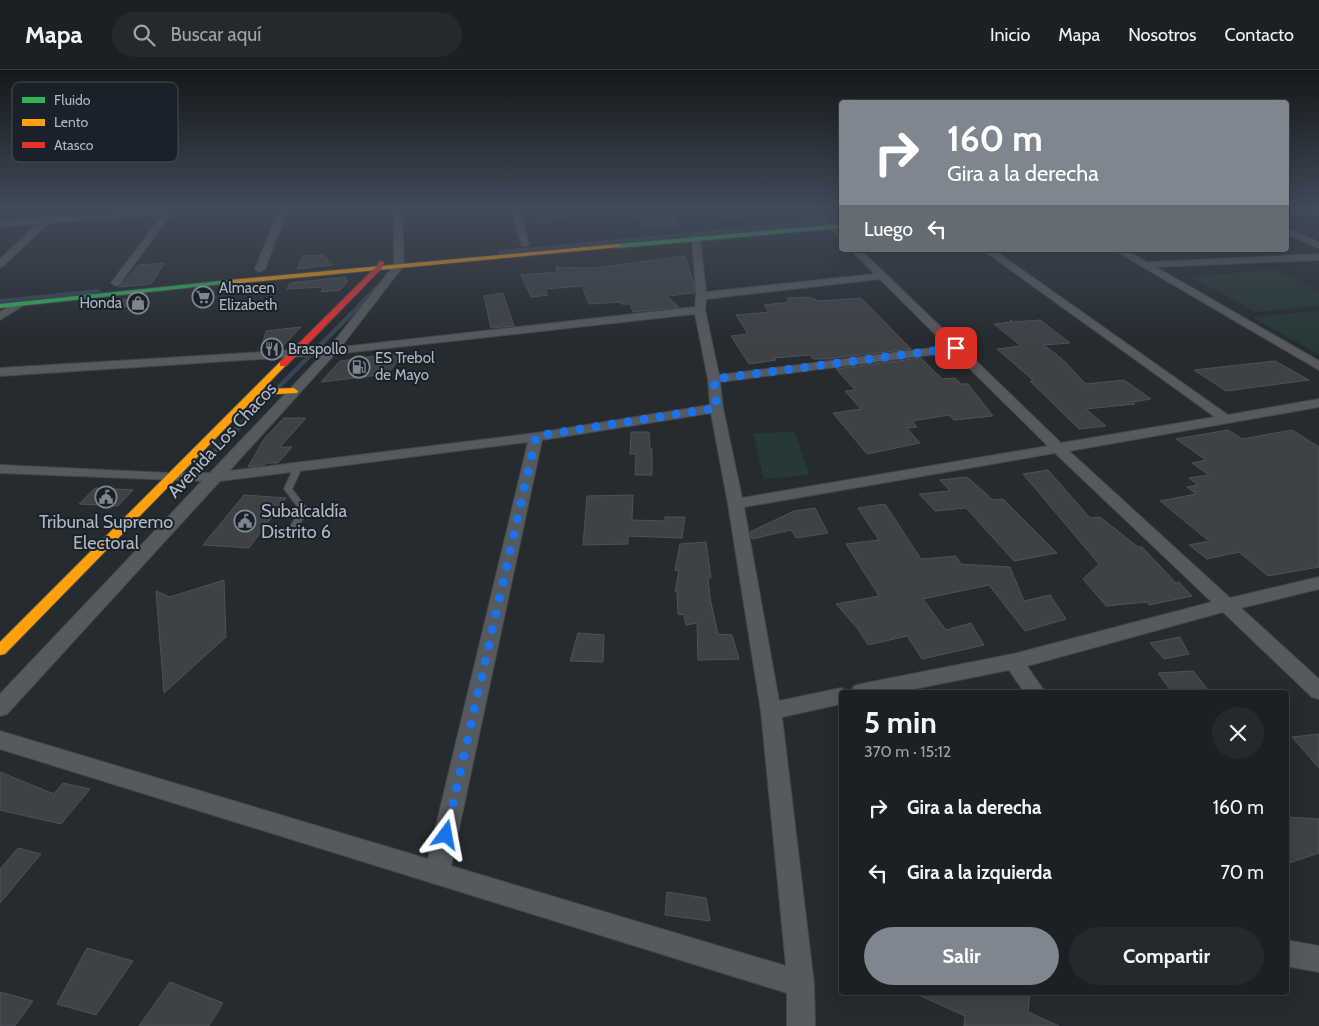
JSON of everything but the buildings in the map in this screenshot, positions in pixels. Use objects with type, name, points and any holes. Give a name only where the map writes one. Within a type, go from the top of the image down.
[{"type":"main road","points":[[399,261],[454,254]]},
{"type":"main road","points":[[0,294],[260,269],[494,254]]},
{"type":"main road","points":[[0,306],[380,262]]},
{"type":"main road","name":"Avenida Los Chacos","points":[[0,650],[169,477],[261,392],[380,262]]},
{"type":"main road","points":[[261,392],[290,391]]},
{"type":"street","points":[[0,264],[11,254]]},
{"type":"street","points":[[116,283],[138,254]]},
{"type":"street","points":[[260,269],[266,254]]},
{"type":"street","points":[[399,254],[399,261]]},
{"type":"street","points":[[697,254],[700,303],[771,711],[801,984],[801,1026]]},
{"type":"street","points":[[860,254],[1059,449],[1319,691]]},
{"type":"street","points":[[993,254],[1226,419]]},
{"type":"street","points":[[1125,254],[1319,366]]},
{"type":"street","points":[[1147,266],[1319,257]]},
{"type":"street","name":"Avenida Los Chacos","points":[[0,708],[214,477],[327,351],[399,261]]},
{"type":"street","points":[[0,372],[327,351],[700,303],[883,276]]},
{"type":"street","points":[[0,317],[17,305]]},
{"type":"street","points":[[714,379],[956,348]]},
{"type":"street","points":[[736,504],[1319,403]]},
{"type":"street","points":[[0,469],[169,477],[214,477],[536,436],[717,408]]},
{"type":"street","points":[[437,873],[536,436]]},
{"type":"street","points":[[871,690],[1012,662],[1319,582]]},
{"type":"street","points":[[1012,662],[1033,690]]},
{"type":"street","points":[[771,711],[839,696]]},
{"type":"street","points":[[0,740],[801,984]]},
{"type":"street","points":[[1289,954],[1319,960]]},
{"type":"lane","points":[[289,535],[304,510],[288,489],[298,467]]},
{"type":"shaded area","points":[[1274,269],[1319,291],[1319,306],[1255,312],[1191,277]]},
{"type":"shaded area","points":[[1319,311],[1319,355],[1252,317]]},
{"type":"shaded area","points":[[795,432],[809,475],[764,479],[753,433]]},
{"type":"waterway","points":[[361,303],[382,282]]},
{"type":"waterway","points":[[0,301],[98,291]]},
{"type":"waterway","points":[[243,423],[363,302]]},
{"type":"waterway","points":[[209,457],[243,423]]},
{"type":"traffic: fast","points":[[0,306],[230,282]]},
{"type":"traffic: slow","points":[[230,282],[536,254]]},
{"type":"traffic: slow","points":[[0,650],[283,364]]},
{"type":"traffic: slow","points":[[256,392],[294,391]]},
{"type":"traffic: jam","points":[[283,364],[380,267],[381,262]]},
{"type":"place","name":"Almacen Elizabeth","points":[[203,297]]},
{"type":"place","name":"Honda","points":[[138,303]]},
{"type":"place","name":"Braspollo","points":[[272,349]]},
{"type":"place","name":"ES Trebol de Mayo","points":[[359,367]]},
{"type":"place","name":"Tribunal Supremo Electoral","points":[[106,497]]},
{"type":"place","name":"Subalcaldía Distrito 6","points":[[245,521]]},
{"type":"route","points":[[446,835],[536,436],[717,408],[714,379],[956,348]]}]
